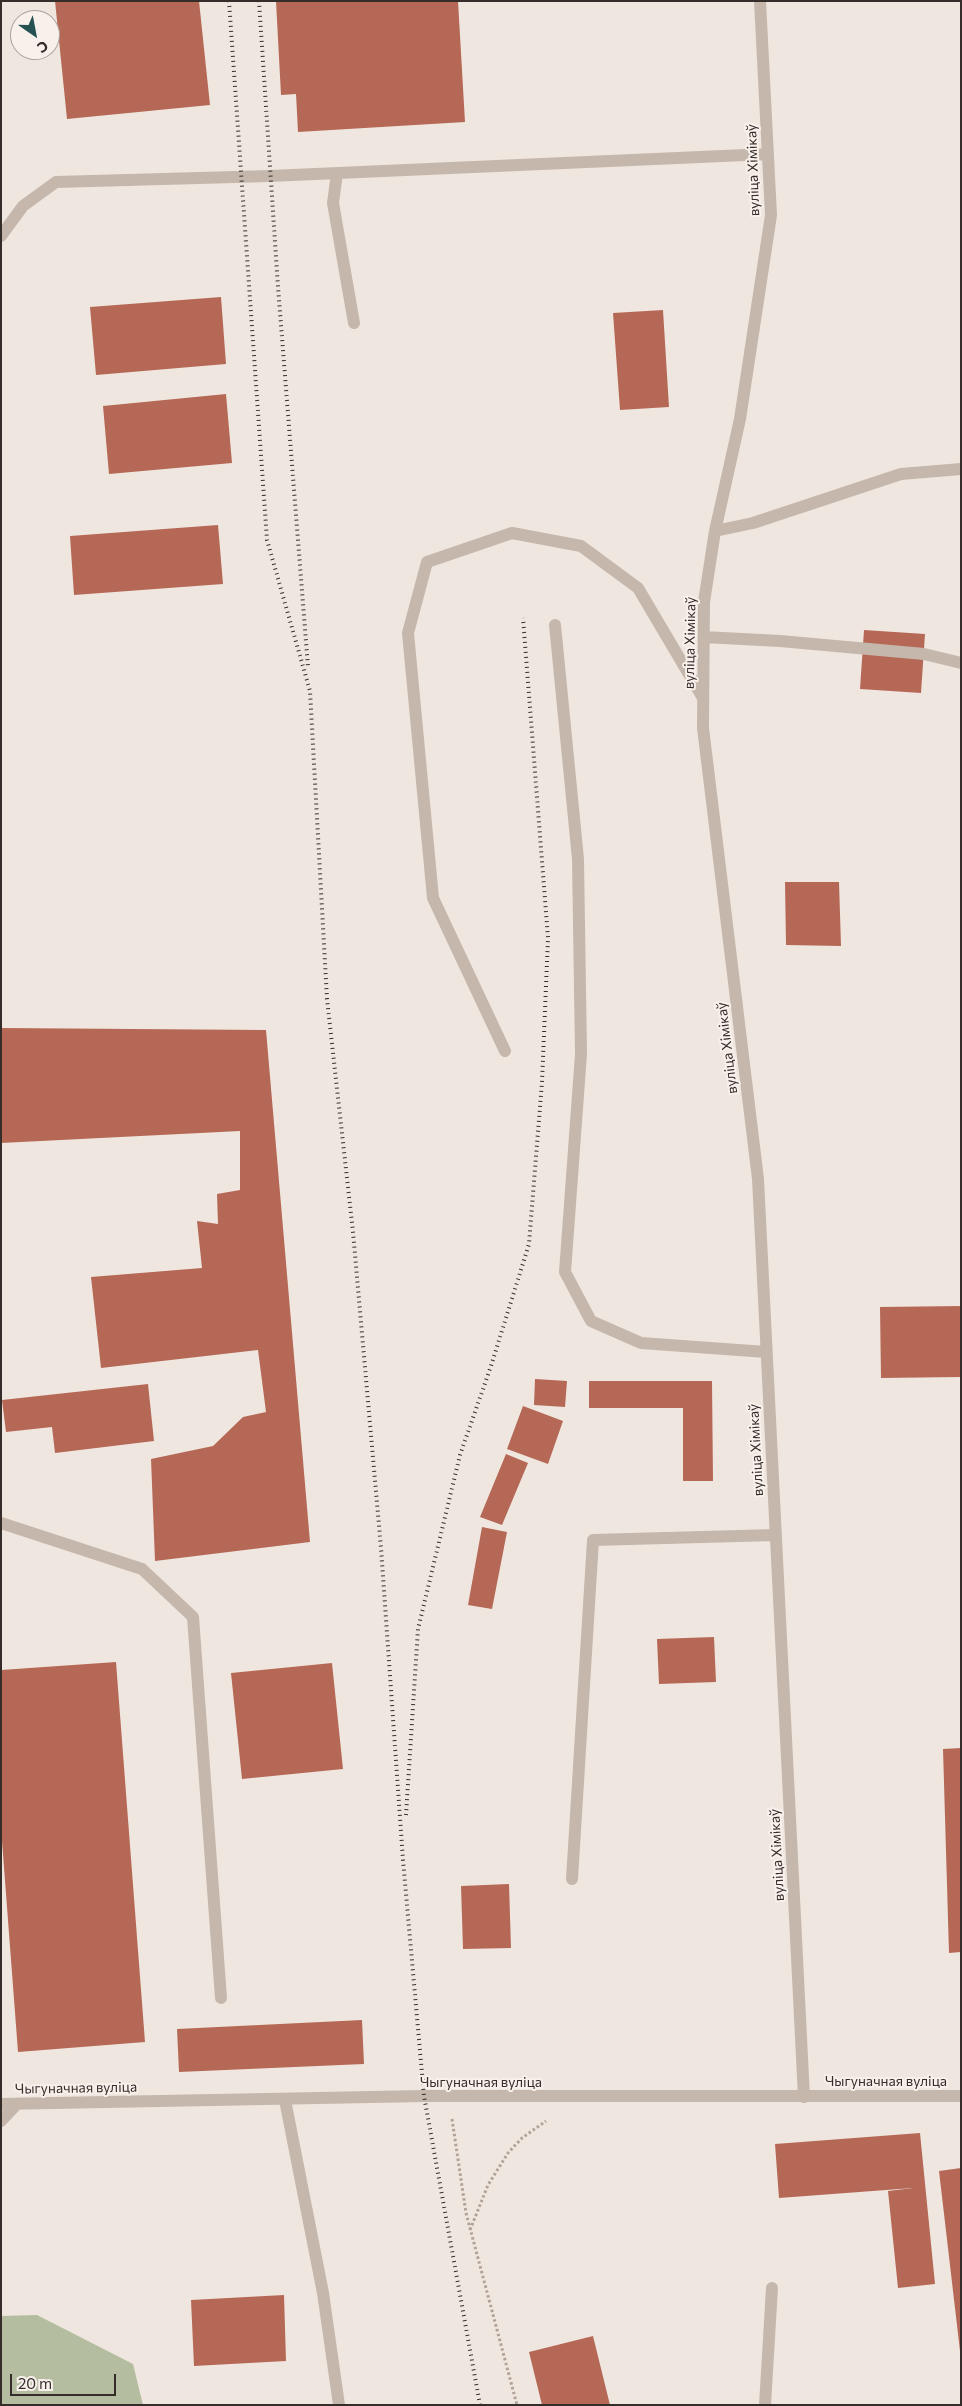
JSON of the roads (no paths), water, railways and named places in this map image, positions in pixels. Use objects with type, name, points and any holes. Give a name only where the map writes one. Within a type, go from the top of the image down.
[{"type":"street","name":"вуліца Хімікаў","points":[[760,1],[771,215],[740,419],[715,531],[704,602],[703,728],[758,1179],[804,2097]]},
{"type":"street","points":[[1,236],[23,206],[56,182],[337,173],[768,154]]},
{"type":"street","points":[[337,173],[333,203],[354,323]]},
{"type":"street","points":[[715,531],[753,523],[901,474],[961,469]]},
{"type":"street","points":[[505,1051],[432,898],[408,633],[427,562],[512,532],[581,546],[638,588],[703,698]]},
{"type":"street","points":[[555,625],[578,859],[581,1054],[565,1272],[591,1320],[641,1343],[766,1352]]},
{"type":"street","points":[[704,637],[780,641],[924,654],[961,663]]},
{"type":"street","points":[[1,1523],[142,1569],[193,1618],[221,1998]]},
{"type":"street","points":[[572,1879],[593,1540],[776,1535]]},
{"type":"street","name":"Чыгуначная вуліца","points":[[1,2104],[449,2096],[961,2096]]},
{"type":"street","points":[[285,2100],[323,2293],[339,2405]]},
{"type":"street","points":[[1,2122],[16,2104]]},
{"type":"street","points":[[765,2405],[772,2288]]},
{"type":"railway","points":[[229,1],[267,540],[310,691],[327,999],[353,1232],[381,1548],[403,1860],[424,2096],[480,2405]]},
{"type":"railway","points":[[259,1],[278,287],[308,667]]},
{"type":"railway","points":[[406,1815],[418,1629],[460,1455],[491,1366],[529,1244],[542,1082],[548,938],[523,618]]}]
